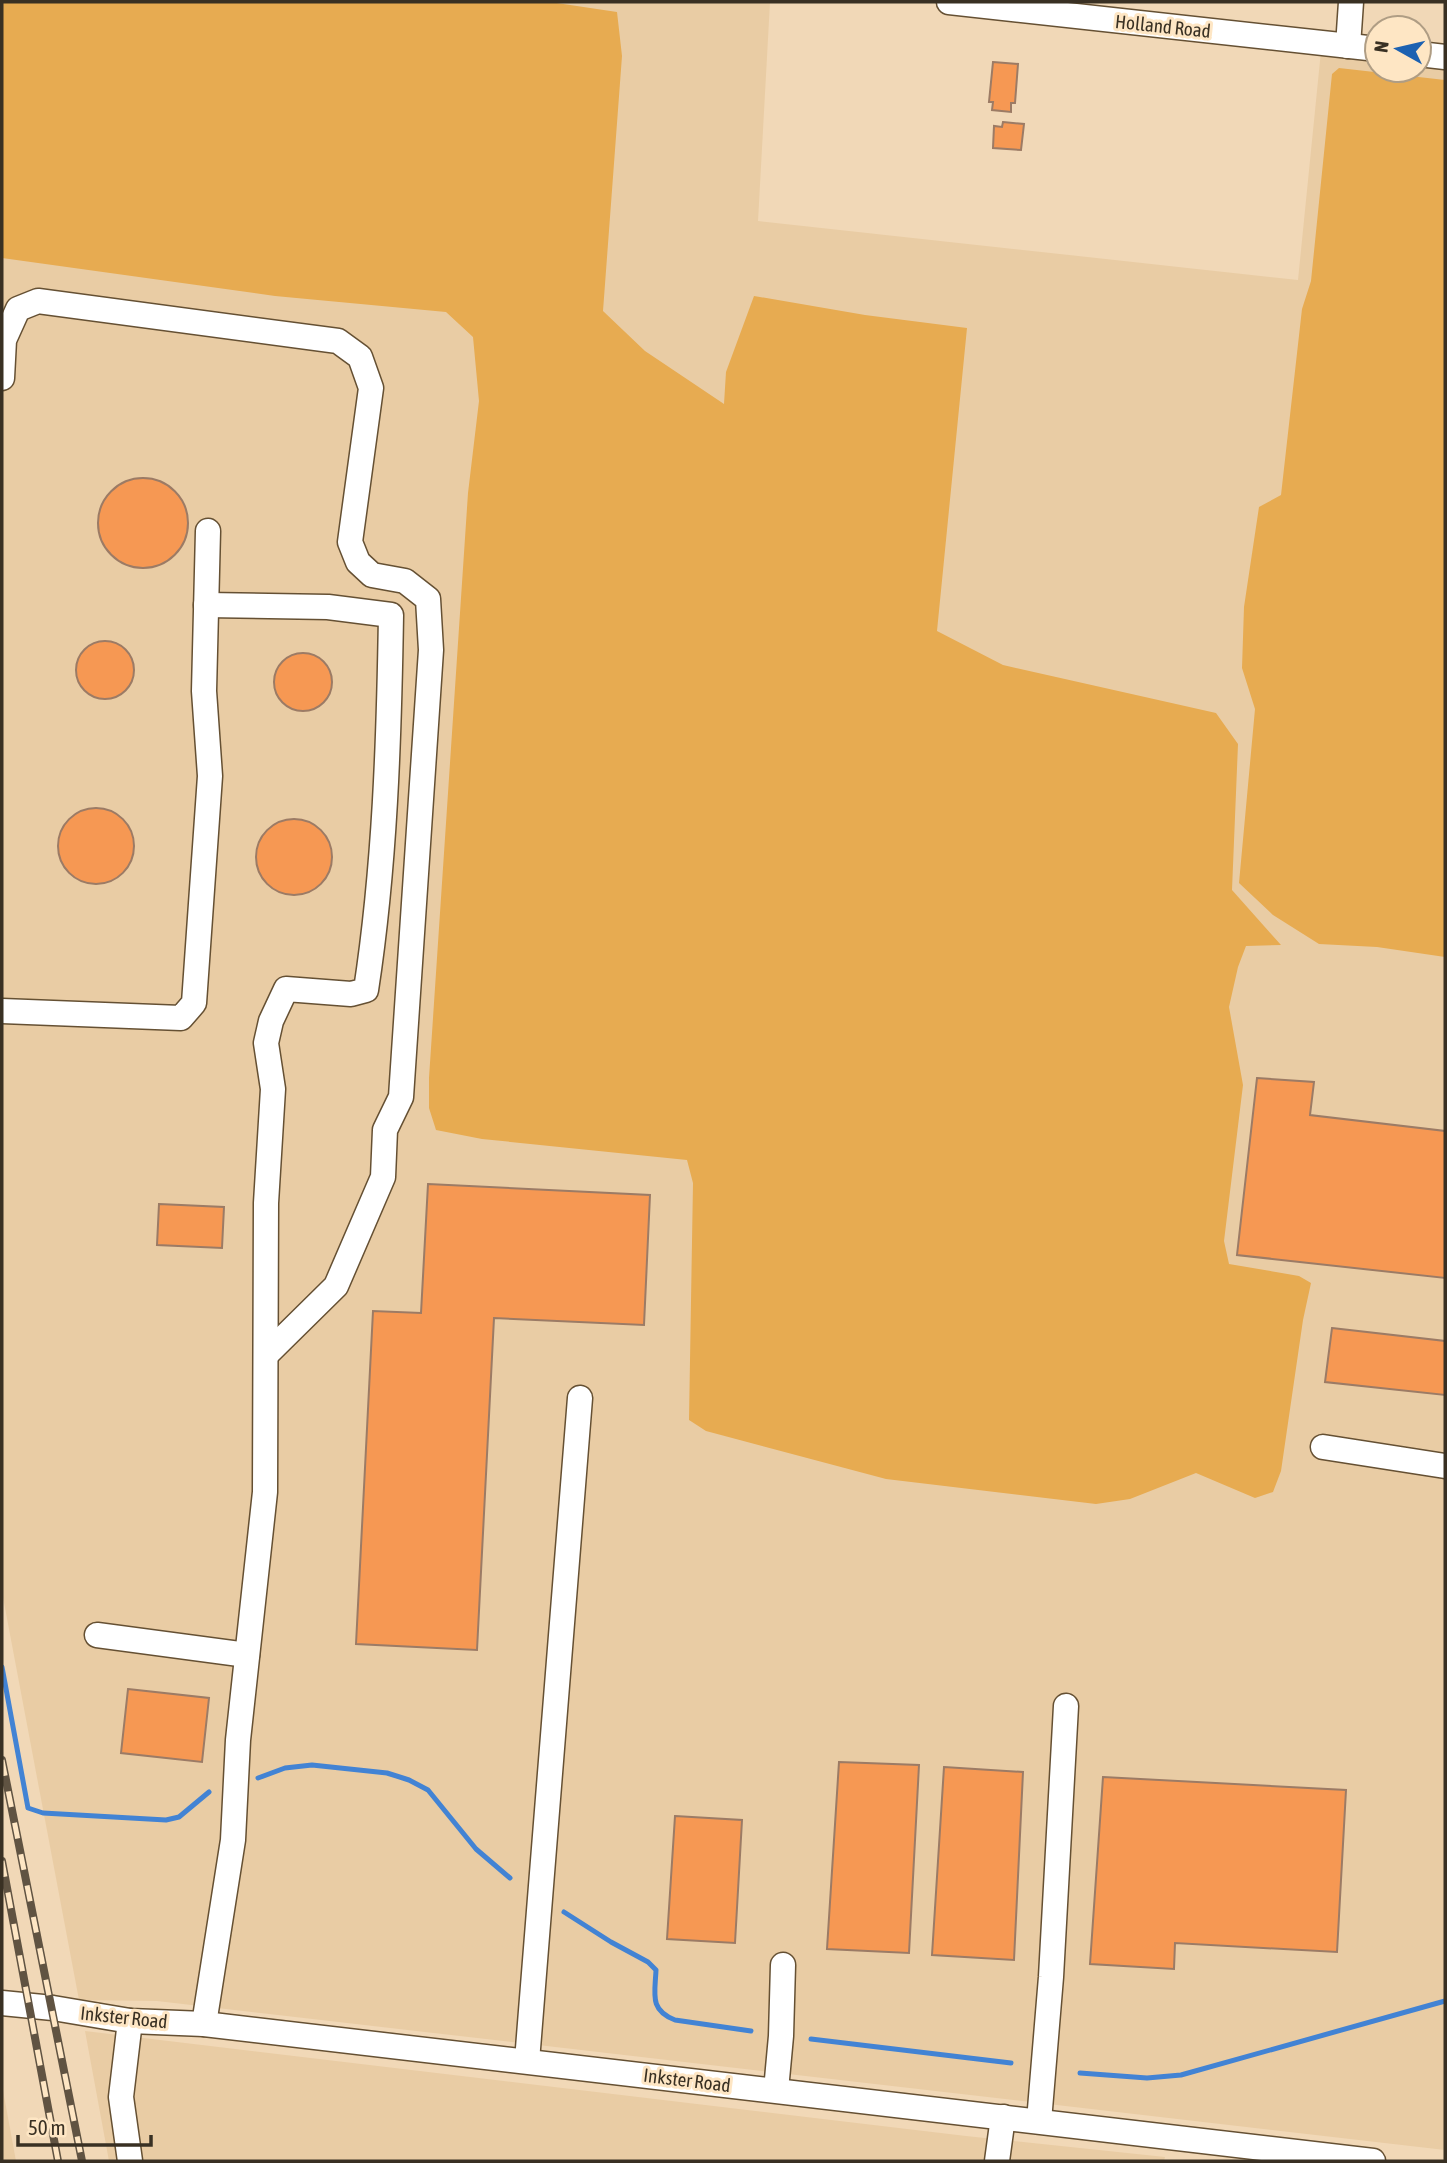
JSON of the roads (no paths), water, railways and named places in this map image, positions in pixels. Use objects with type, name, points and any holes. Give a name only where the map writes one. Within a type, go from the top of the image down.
[{"type":"street","name":"Holland Road","points":[[950,2],[1363,48]]},
{"type":"street","points":[[1348,46],[1350,2]]},
{"type":"street","points":[[2,378],[4,340],[18,309],[38,301],[338,341],[360,357],[371,388],[350,542],[358,562],[372,575],[405,581],[428,599],[431,650],[401,1097],[385,1130],[383,1177],[336,1286],[266,1355]]},
{"type":"street","points":[[2,1011],[181,1018],[194,1003],[210,776],[204,691],[208,531]]},
{"type":"street","points":[[204,2024],[233,1840],[238,1740],[265,1492],[267,1203],[273,1089],[266,1043],[271,1021],[286,989],[351,994],[366,990],[373,947],[388,763],[391,615],[328,607],[206,605]]},
{"type":"street","points":[[527,2061],[580,1398]]},
{"type":"street","points":[[1323,1447],[1445,1466]]},
{"type":"street","points":[[97,1635],[247,1655]]},
{"type":"street","points":[[1039,2121],[1051,1977],[1066,1706]]},
{"type":"street","points":[[776,2090],[783,1965]]},
{"type":"street","name":"Inkster Road","points":[[2,2003],[53,2008],[130,2021],[204,2024],[1039,2121],[1291,2156],[1373,2161]]},
{"type":"street","points":[[130,2021],[121,2096],[130,2161]]},
{"type":"street","points":[[997,2161],[1003,2117]]},
{"type":"waterway","points":[[2,1667],[28,1808],[43,1813],[166,1820],[179,1817],[209,1792]]},
{"type":"waterway","points":[[258,1778],[285,1768],[312,1765],[387,1773],[409,1780],[428,1790],[476,1849],[510,1878]]},
{"type":"waterway","points":[[564,1912],[648,1962],[656,1970],[655,2000],[667,2016],[675,2020],[751,2031]]},
{"type":"waterway","points":[[1080,2073],[1147,2078],[1181,2075],[1445,2001]]},
{"type":"waterway","points":[[811,2039],[1011,2063]]},
{"type":"railway","points":[[2,1760],[82,2161]]},
{"type":"railway","points":[[2,1861],[58,2161]]}]
